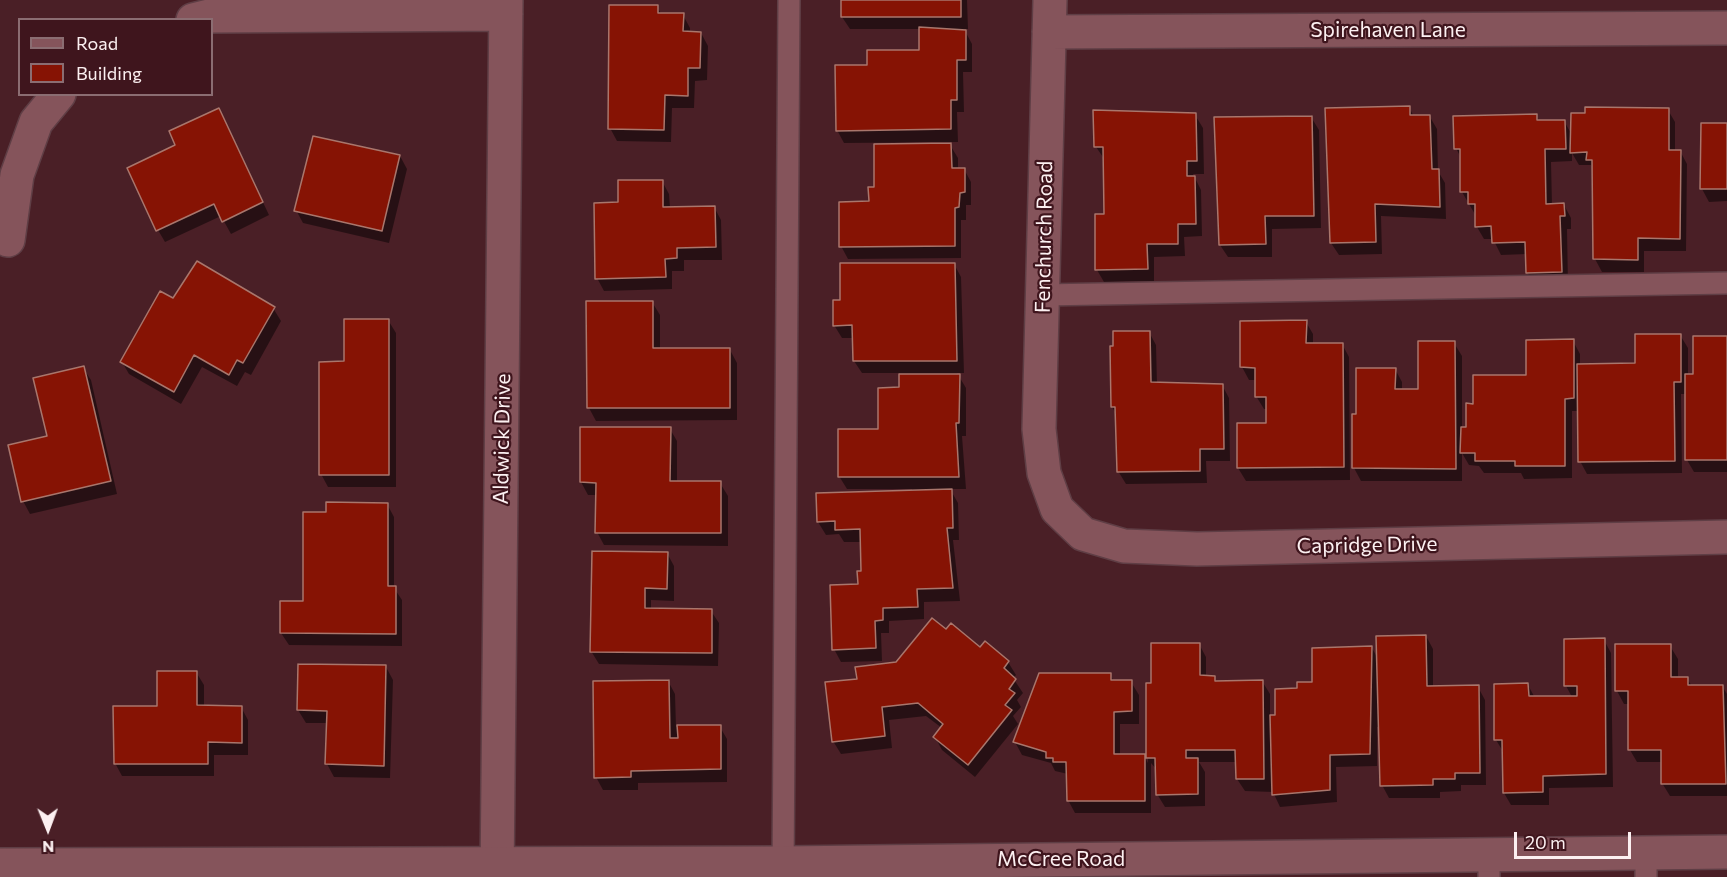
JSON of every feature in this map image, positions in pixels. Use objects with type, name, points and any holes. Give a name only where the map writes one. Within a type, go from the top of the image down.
[{"type":"street","points":[[201,18],[506,7]]},
{"type":"street","name":"Aldwick Drive","points":[[497,869],[506,7]]},
{"type":"street","name":"Spirehaven Lane","points":[[1050,16],[1727,28]]},
{"type":"street","name":"Fenchurch Road","points":[[1044,473],[1039,429],[1050,16]]},
{"type":"street","points":[[8,240],[17,175],[36,122],[57,96]]},
{"type":"street","name":"Capridge Drive","points":[[1044,473],[1057,508],[1083,534],[1124,546],[1197,549],[1727,537]]},
{"type":"street","name":"McCree Road","points":[[0,865],[783,870],[1646,865],[1727,852]]},
{"type":"lane","points":[[783,870],[789,0]]},
{"type":"lane","points":[[1042,296],[1727,283]]},
{"type":"building","points":[[841,0],[961,0],[961,17],[841,17]]},
{"type":"building","points":[[609,5],[658,5],[658,13],[684,13],[683,31],[701,32],[700,68],[688,68],[688,96],[665,95],[664,130],[608,129]]},
{"type":"building","points":[[919,27],[966,30],[966,60],[957,60],[957,100],[951,100],[951,129],[836,131],[835,65],[867,65],[867,50],[919,50]]},
{"type":"building","points":[[1410,106],[1410,115],[1430,115],[1432,169],[1439,169],[1440,207],[1375,204],[1376,242],[1330,243],[1325,108]]},
{"type":"building","points":[[1585,107],[1669,108],[1669,150],[1681,150],[1680,239],[1638,238],[1638,260],[1593,259],[1592,160],[1586,160],[1587,152],[1570,153],[1571,113],[1585,113]]},
{"type":"building","points":[[219,108],[263,202],[222,222],[214,204],[156,231],[127,168],[175,145],[169,131]]},
{"type":"building","points":[[1093,110],[1196,113],[1197,161],[1187,161],[1187,176],[1195,176],[1196,224],[1178,224],[1178,244],[1147,244],[1148,269],[1095,270],[1095,214],[1104,214],[1103,147],[1094,147]]},
{"type":"building","points":[[1537,114],[1537,120],[1565,120],[1566,149],[1545,149],[1546,204],[1564,203],[1565,216],[1560,216],[1562,272],[1526,273],[1525,242],[1492,243],[1491,226],[1475,227],[1475,204],[1468,204],[1468,192],[1460,192],[1460,149],[1454,149],[1453,116]]},
{"type":"building","points":[[1312,116],[1314,216],[1265,216],[1266,244],[1219,245],[1214,117]]},
{"type":"building","points":[[1701,123],[1727,123],[1727,189],[1700,189]]},
{"type":"building","points":[[313,136],[400,155],[382,231],[294,211]]},
{"type":"building","points":[[951,143],[952,168],[965,168],[965,192],[960,193],[959,207],[955,208],[955,246],[839,247],[839,202],[869,201],[868,187],[874,187],[874,144]]},
{"type":"building","points":[[618,180],[663,180],[663,207],[715,206],[716,247],[677,248],[677,258],[665,259],[666,277],[595,279],[594,203],[618,202]]},
{"type":"building","points":[[197,261],[275,307],[243,363],[237,360],[229,375],[194,355],[174,392],[120,362],[160,291],[173,298]]},
{"type":"building","points":[[840,263],[955,263],[957,361],[853,361],[852,325],[833,326],[833,300],[840,300]]},
{"type":"building","points":[[586,301],[653,301],[653,348],[730,348],[730,408],[587,408]]},
{"type":"building","points":[[344,319],[389,319],[389,475],[319,475],[319,362],[344,361]]},
{"type":"building","points":[[1307,320],[1306,343],[1343,343],[1344,467],[1237,468],[1237,423],[1266,423],[1266,397],[1255,397],[1255,368],[1240,367],[1240,321]]},
{"type":"building","points":[[1113,331],[1150,331],[1151,382],[1223,384],[1224,449],[1200,449],[1200,471],[1117,472],[1115,407],[1111,407],[1110,346],[1113,346]]},
{"type":"building","points":[[1635,334],[1681,334],[1681,382],[1674,382],[1675,461],[1578,462],[1577,364],[1635,363]]},
{"type":"building","points":[[1693,336],[1727,336],[1727,460],[1685,460],[1685,374],[1693,374]]},
{"type":"building","points":[[1574,339],[1574,398],[1565,399],[1565,466],[1515,466],[1515,461],[1475,461],[1475,453],[1460,453],[1461,427],[1466,427],[1466,403],[1473,404],[1473,375],[1526,375],[1526,340]]},
{"type":"building","points":[[1418,341],[1455,341],[1456,469],[1352,468],[1352,414],[1356,414],[1356,368],[1396,368],[1395,389],[1418,389]]},
{"type":"building","points":[[84,366],[111,481],[21,502],[8,445],[47,436],[33,378]]},
{"type":"building","points":[[899,374],[960,374],[959,423],[956,423],[959,477],[838,477],[838,429],[878,429],[878,388],[899,387]]},
{"type":"building","points":[[580,427],[671,427],[670,481],[721,481],[721,533],[595,533],[596,483],[580,482]]},
{"type":"building","points":[[952,489],[953,528],[947,528],[953,588],[917,589],[918,607],[883,608],[883,620],[875,621],[876,648],[832,650],[830,585],[858,584],[857,571],[861,571],[860,529],[835,530],[835,521],[817,522],[816,493]]},
{"type":"building","points":[[326,502],[388,503],[388,586],[396,586],[396,634],[280,633],[280,601],[303,601],[303,512],[326,512]]},
{"type":"building","points":[[592,551],[668,552],[667,589],[645,588],[645,608],[712,609],[712,653],[590,652]]},
{"type":"building","points":[[932,618],[946,629],[951,623],[980,647],[985,641],[1009,661],[1004,668],[1016,679],[1009,689],[1015,693],[1005,705],[1012,710],[968,765],[933,737],[943,724],[918,703],[882,707],[885,736],[832,742],[825,682],[857,679],[855,667],[896,662]]},
{"type":"building","points":[[1426,635],[1427,686],[1479,685],[1480,773],[1455,773],[1455,779],[1433,779],[1433,785],[1380,786],[1376,636]]},
{"type":"building","points":[[1605,638],[1606,774],[1543,776],[1543,792],[1503,793],[1502,740],[1494,740],[1494,684],[1528,683],[1529,696],[1577,696],[1577,686],[1564,686],[1564,639]]},
{"type":"building","points":[[1151,643],[1200,643],[1200,675],[1215,676],[1215,681],[1263,680],[1264,779],[1236,779],[1235,750],[1186,750],[1186,758],[1198,758],[1198,794],[1156,795],[1155,758],[1146,758],[1146,683],[1151,683]]},
{"type":"building","points":[[1615,644],[1671,644],[1671,677],[1688,677],[1688,685],[1723,685],[1726,784],[1661,784],[1661,750],[1628,750],[1628,691],[1615,691]]},
{"type":"building","points":[[1372,646],[1370,754],[1330,755],[1330,790],[1272,795],[1270,715],[1275,715],[1275,689],[1297,688],[1297,682],[1312,682],[1312,648]]},
{"type":"building","points":[[298,664],[386,665],[384,766],[325,764],[327,711],[297,710]]},
{"type":"building","points":[[157,671],[197,671],[197,705],[242,706],[242,743],[208,742],[208,764],[114,764],[113,706],[157,706]]},
{"type":"building","points":[[1039,673],[1111,673],[1111,680],[1132,680],[1132,711],[1114,712],[1114,754],[1145,754],[1145,801],[1067,801],[1066,762],[1053,762],[1053,758],[1046,758],[1046,752],[1013,742]]},
{"type":"building","points":[[669,680],[670,738],[678,738],[677,725],[721,725],[721,769],[631,771],[631,777],[594,778],[593,681]]}]
